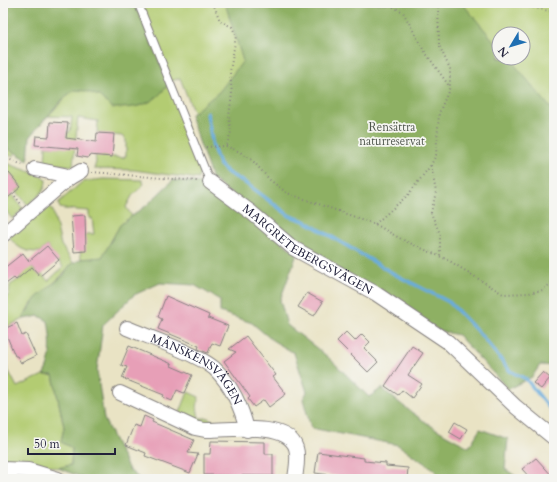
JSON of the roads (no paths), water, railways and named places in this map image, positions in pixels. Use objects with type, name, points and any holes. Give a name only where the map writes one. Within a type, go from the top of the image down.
[{"type":"street","points":[[3,235],[75,174],[64,175],[35,169]]},
{"type":"street","name":"MARGRETEBERGSVÄGEN","points":[[210,182],[293,248],[375,293],[448,342],[516,407],[554,438]]},
{"type":"street","name":"MÅNSKENSVÄGEN","points":[[127,328],[200,359],[214,368],[224,380],[243,413],[247,430]]},
{"type":"street","name":"MÅNSKENSVÄGEN","points":[[120,393],[195,428],[205,430],[271,430],[284,434],[292,440],[297,449],[295,479]]},
{"type":"street","points":[[3,469],[58,479]]},
{"type":"lane","name":"MARGRETEBERGSVÄGEN","points":[[138,3],[210,182]]},
{"type":"waterway","points":[[207,113],[213,147],[219,164],[228,173],[244,182],[290,216],[305,221],[396,275],[449,302],[481,335],[510,371],[526,379],[554,414]]},
{"type":"park label","name":"Rensättra naturreservat","points":[[392,134]]}]
